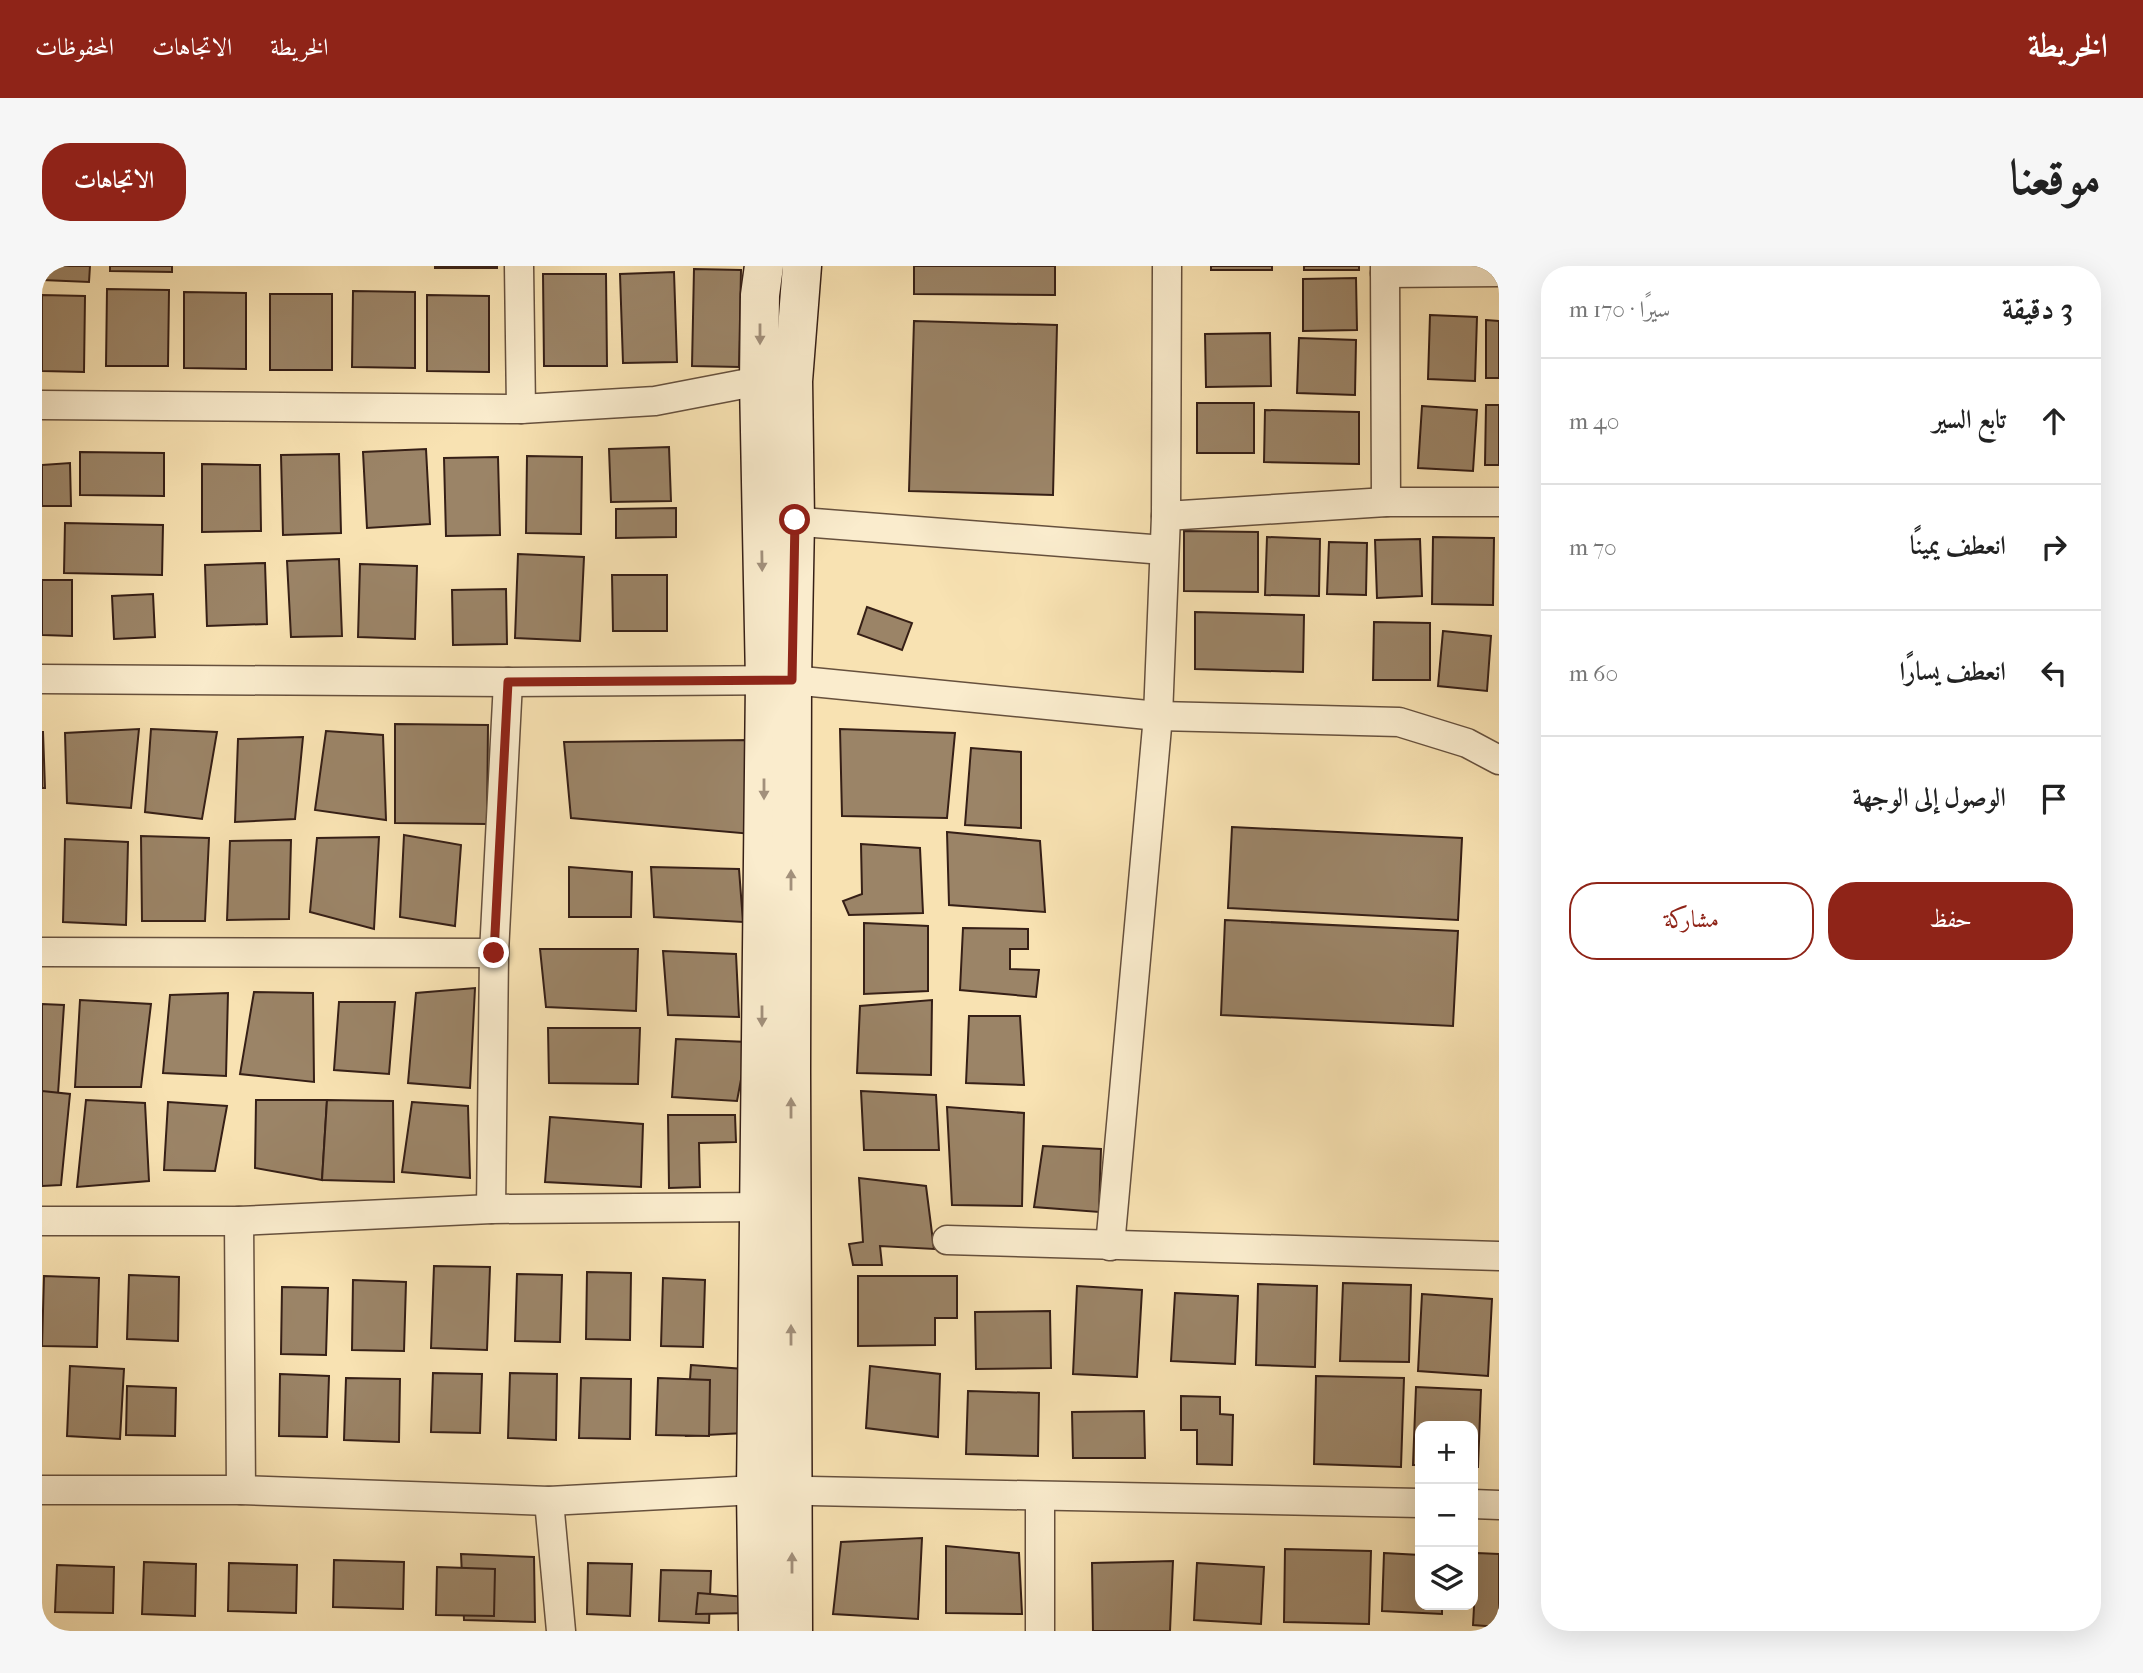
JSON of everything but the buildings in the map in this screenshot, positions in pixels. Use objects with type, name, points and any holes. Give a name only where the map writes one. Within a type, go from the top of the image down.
[{"type":"street","points":[[519,266],[521,409]]},
{"type":"street","points":[[758,1631],[774,1491],[776,1207],[778,520],[776,381],[760,295],[764,266]]},
{"type":"street","points":[[776,381],[802,266]]},
{"type":"street","points":[[1110,1245],[1158,716],[1166,516],[1167,266]]},
{"type":"street","points":[[1386,502],[1385,269],[1499,272]]},
{"type":"street","points":[[42,405],[521,409],[654,401],[776,381]]},
{"type":"street","points":[[1166,516],[1386,502],[1499,502]]},
{"type":"street","points":[[778,520],[1164,550]]},
{"type":"street","points":[[42,679],[778,681],[1158,716],[1399,722],[1467,743],[1499,760]]},
{"type":"street","points":[[491,1209],[494,953],[508,682]]},
{"type":"street","points":[[42,952],[494,953]]},
{"type":"street","points":[[42,1221],[239,1221],[491,1209],[776,1207]]},
{"type":"street","points":[[239,1221],[240,1490]]},
{"type":"street","points":[[947,1240],[1499,1256]]},
{"type":"street","points":[[42,1490],[240,1490],[549,1501],[774,1491],[1415,1503]]},
{"type":"street","points":[[774,1491],[793,1631]]},
{"type":"street","points":[[1040,1497],[1040,1631]]},
{"type":"street","points":[[549,1501],[561,1631]]},
{"type":"street","points":[[1478,1504],[1499,1505]]},
{"type":"route","points":[[494,953],[508,682],[792,680],[795,520]]}]
